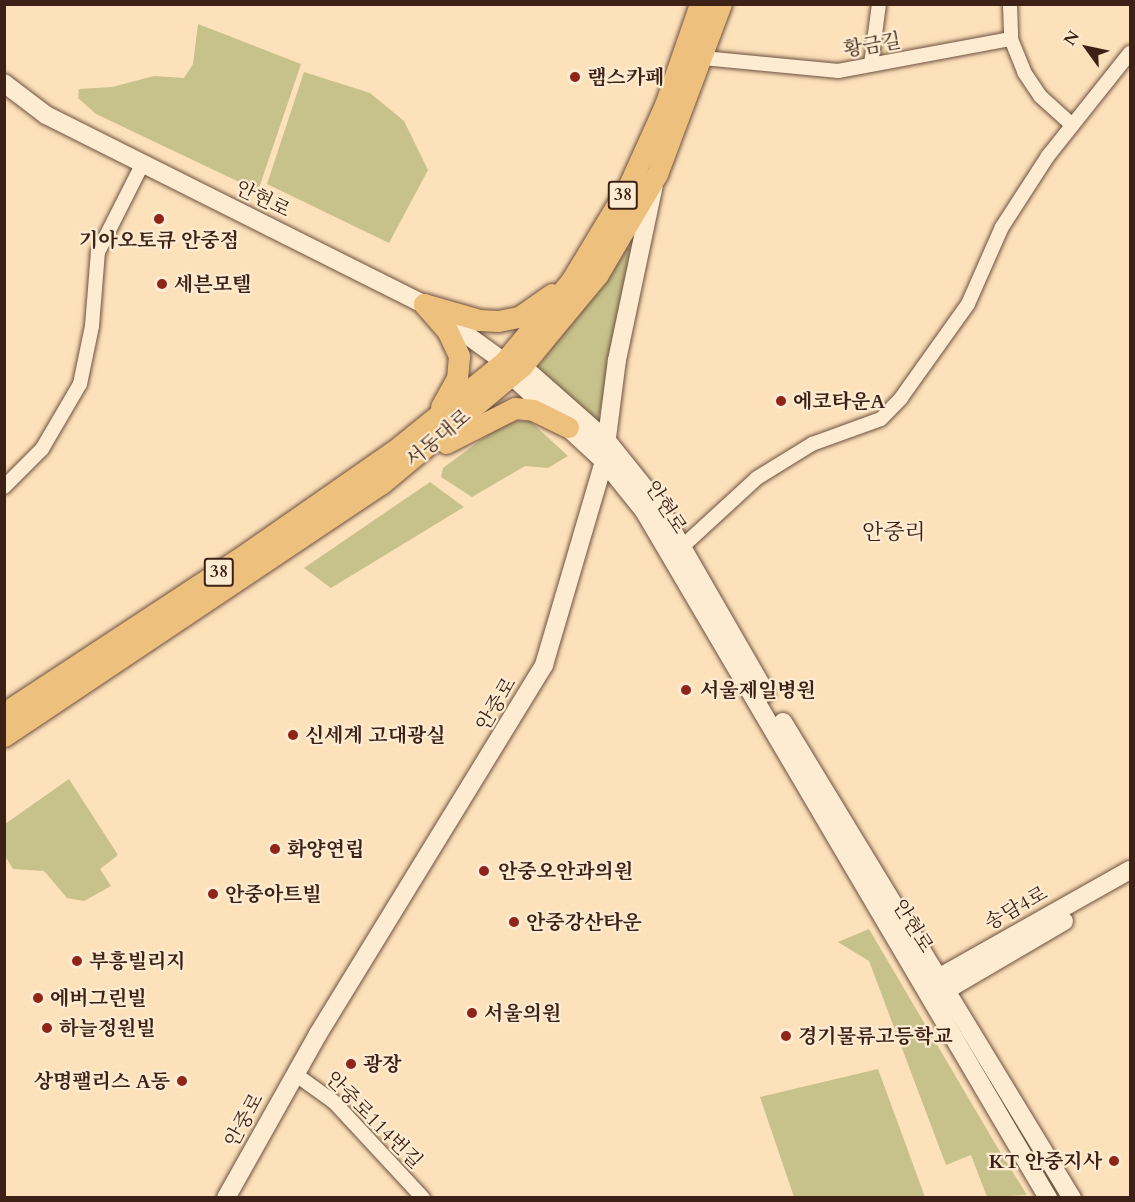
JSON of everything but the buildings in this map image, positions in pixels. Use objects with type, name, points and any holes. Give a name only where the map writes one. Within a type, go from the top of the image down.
[{"type":"main road","name":"서동대로","points":[[4,713],[237,560],[513,368],[571,281],[634,176],[665,105],[700,4]]},
{"type":"main road","name":"서동대로","points":[[4,736],[229,589],[421,453],[513,368],[598,274],[657,174],[703,58],[721,4]]},
{"type":"main road","name":"안현로","points":[[4,83],[46,115],[142,165],[369,273],[424,304],[513,368],[607,441],[656,502],[778,714],[944,982],[1072,1197]]},
{"type":"main road","name":"안중로","points":[[232,1193],[295,1074],[532,688],[543,665],[604,461],[629,304],[657,174]]},
{"type":"main road","points":[[424,304],[479,320],[504,320],[519,317],[571,281]]},
{"type":"main road","points":[[424,304],[454,342],[460,362],[453,390],[429,425]]},
{"type":"main road","name":"안현로","points":[[513,368],[568,427],[604,461],[644,510],[1048,1197]]},
{"type":"main road","points":[[421,453],[515,408],[533,410],[568,427]]},
{"type":"main road","name":"송담4로","points":[[927,993],[1131,870]]},
{"type":"main road","name":"송담4로","points":[[944,982],[1131,882]]},
{"type":"street","points":[[871,64],[879,4]]},
{"type":"street","points":[[1010,4],[1011,39],[1024,72],[1040,96],[1071,124]]},
{"type":"street","name":"황금길","points":[[703,58],[838,71],[1011,39]]},
{"type":"street","points":[[683,546],[757,478],[812,444],[881,419],[901,398],[968,304],[1002,228],[1071,124],[1131,52]]},
{"type":"street","points":[[4,487],[42,449],[63,419],[80,384],[92,326],[98,252],[142,165]]},
{"type":"street","name":"안중로114번길","points":[[295,1074],[334,1102],[423,1197]]},
{"type":"shaded area","points":[[198,24],[301,64],[258,191],[96,114],[78,98],[79,89],[112,87],[154,76],[184,78],[193,64]]},
{"type":"shaded area","points":[[304,72],[370,93],[404,121],[428,170],[389,243],[267,184]]},
{"type":"shaded area","points":[[625,246],[633,251],[598,422],[535,371]]},
{"type":"shaded area","points":[[530,421],[568,456],[548,468],[525,466],[472,497],[441,477],[443,468],[501,425]]},
{"type":"shaded area","points":[[430,482],[464,507],[331,588],[304,568]]},
{"type":"shaded area","points":[[69,779],[118,855],[100,869],[111,886],[84,901],[67,898],[44,871],[13,869],[5,856],[5,824]]},
{"type":"shaded area","points":[[869,929],[1027,1195],[987,1197],[971,1155],[946,1165],[869,961],[838,942]]},
{"type":"shaded area","points":[[878,1069],[925,1197],[794,1197],[760,1097]]},
{"type":"place","name":"램스카페","points":[[575,77]]},
{"type":"place","name":"기아오토큐 안중점","points":[[159,219]]},
{"type":"place","name":"세븐모텔","points":[[162,284]]},
{"type":"place","name":"에코타운A","points":[[781,401]]},
{"type":"place","name":"서울제일병원","points":[[686,690]]},
{"type":"place","name":"신세계 고대광실","points":[[293,735]]},
{"type":"place","name":"화양연립","points":[[275,849]]},
{"type":"place","name":"안중오안과의원","points":[[484,871]]},
{"type":"place","name":"안중아트빌","points":[[213,894]]},
{"type":"place","name":"안중강산타운","points":[[514,922]]},
{"type":"place","name":"부흥빌리지","points":[[77,961]]},
{"type":"place","name":"에버그린빌","points":[[38,998]]},
{"type":"place","name":"서울의원","points":[[472,1013]]},
{"type":"place","name":"하늘정원빌","points":[[47,1028]]},
{"type":"place","name":"경기물류고등학교","points":[[786,1036]]},
{"type":"place","name":"광장","points":[[351,1064]]},
{"type":"place","name":"상명팰리스 A동","points":[[182,1081]]},
{"type":"place","name":"KT 안중지사","points":[[1114,1161]]},
{"type":"district","name":"안중리","points":[[894,533]]}]
